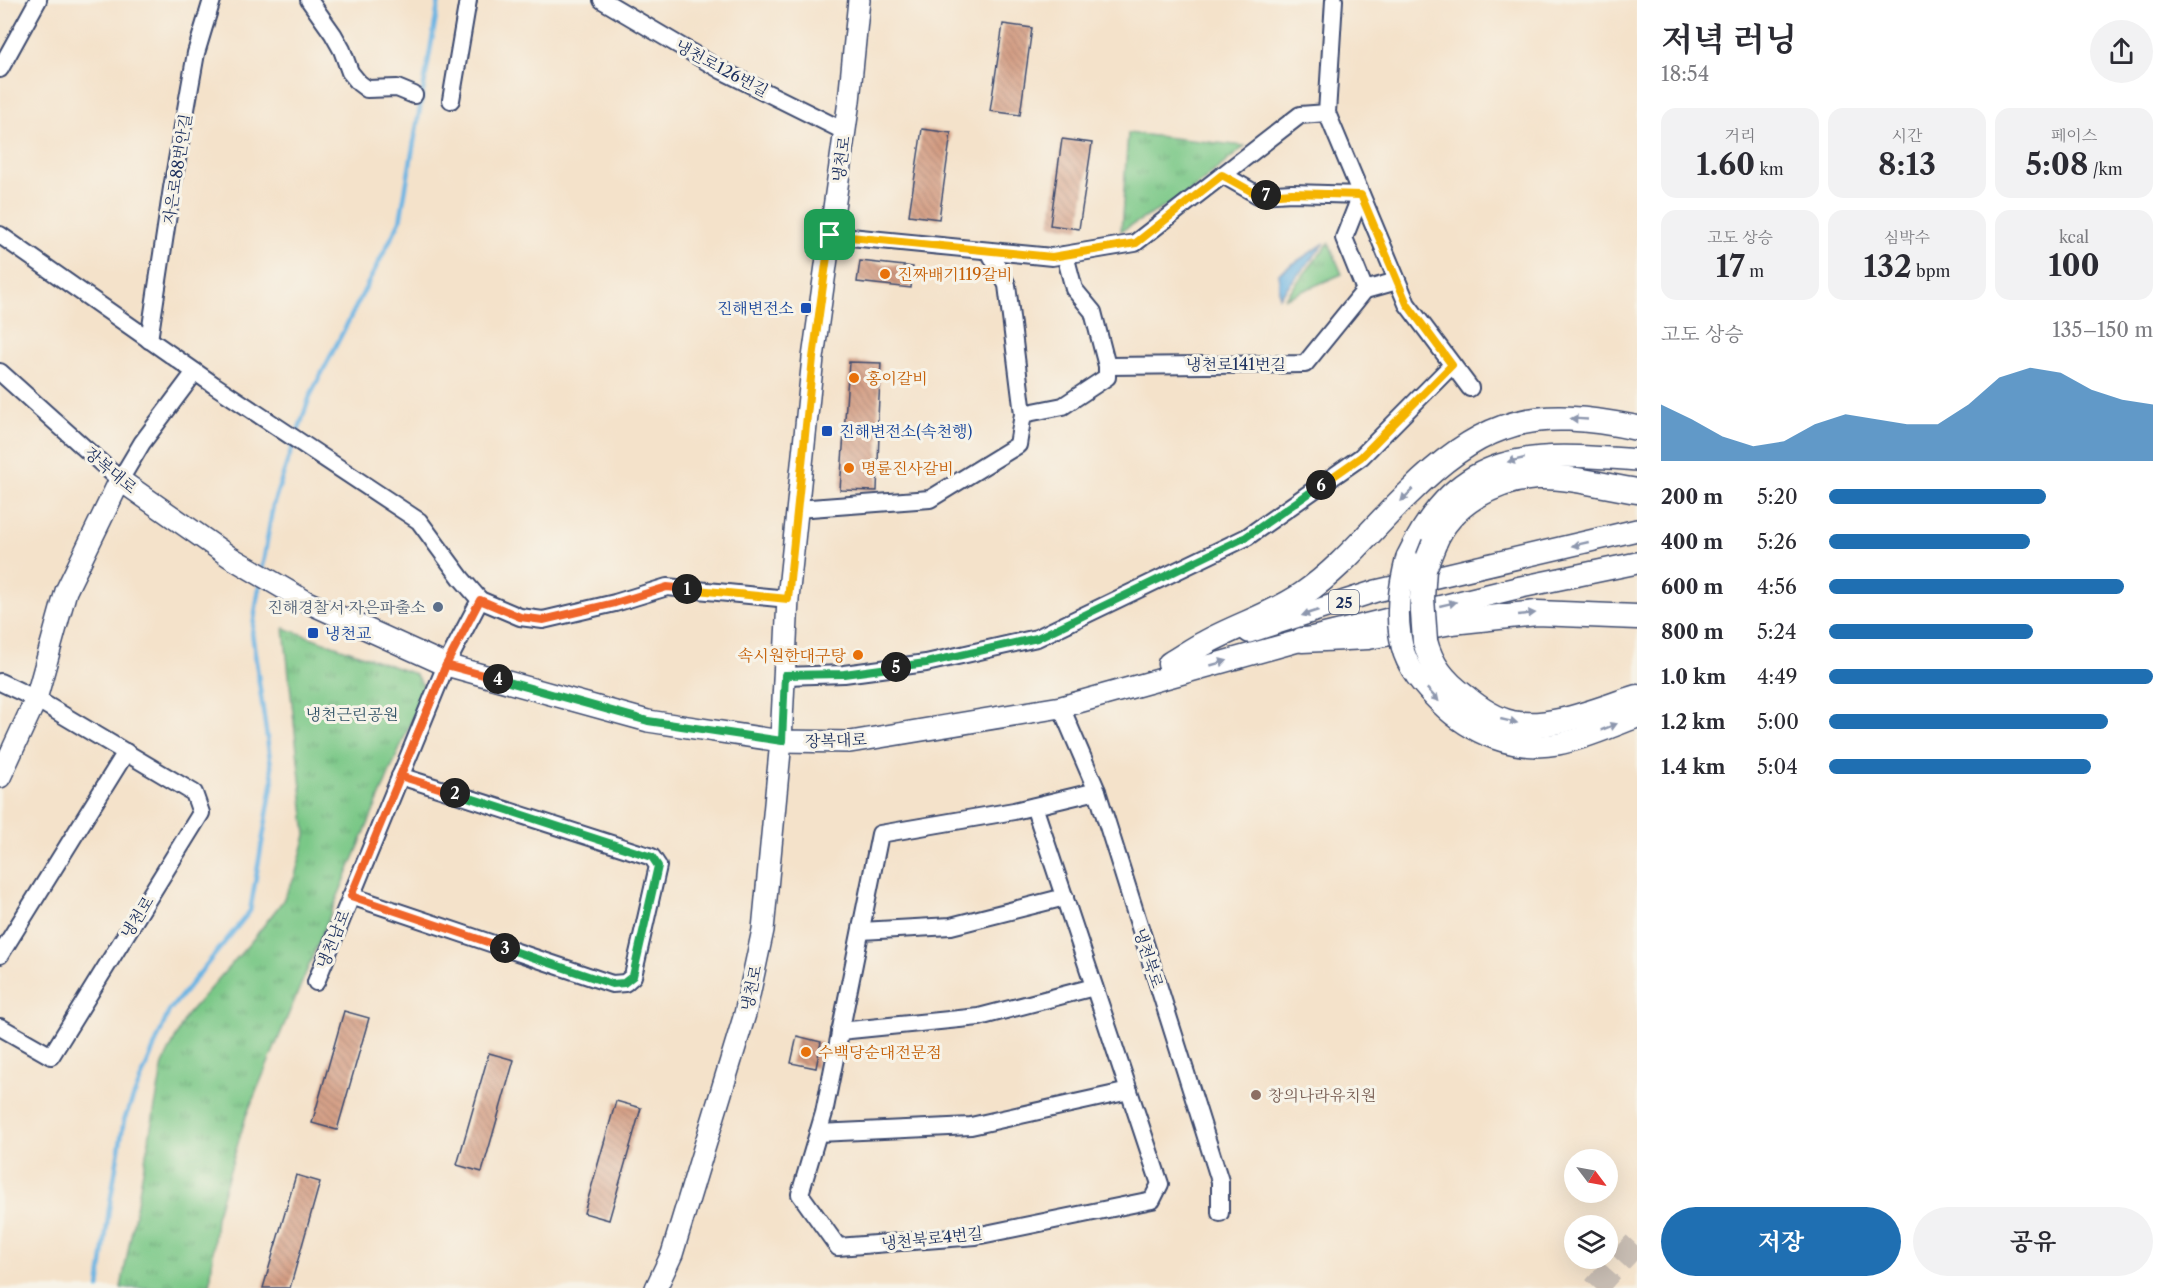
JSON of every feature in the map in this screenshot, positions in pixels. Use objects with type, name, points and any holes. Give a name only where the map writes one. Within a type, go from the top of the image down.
[{"type":"highway","points":[[1170,664],[1206,642],[1253,621],[1304,594],[1373,531],[1408,493],[1437,467],[1486,435],[1502,427],[1521,422],[1553,419],[1607,421],[1637,428]]},
{"type":"highway","points":[[1637,491],[1537,477],[1508,482],[1477,495],[1454,513],[1434,544],[1424,569],[1422,598],[1414,643],[1454,689],[1485,711],[1511,723],[1540,724],[1576,717],[1637,697]]},
{"type":"highway","points":[[1302,640],[1368,637],[1452,622],[1537,613],[1637,617]]},
{"type":"main road","name":"냉천로","points":[[656,1288],[672,1254],[745,1014],[763,930],[782,741],[788,599],[797,509],[813,358],[844,131],[859,0]]},
{"type":"main road","points":[[1637,460],[1572,455],[1540,456],[1512,460],[1466,482],[1446,497],[1430,516],[1407,557],[1398,604],[1397,625],[1414,643],[1414,673],[1428,691],[1459,718],[1491,738],[1527,745],[1559,744],[1637,717]]},
{"type":"main road","name":"장복대로","points":[[120,480],[230,557],[307,602],[446,665],[648,721],[782,741],[850,742],[1061,707]]},
{"type":"main road","points":[[0,777],[36,699],[66,591],[120,480]]},
{"type":"main road","name":"25","points":[[1061,707],[1252,631],[1376,591],[1637,530]]},
{"type":"main road","name":"25","points":[[1061,707],[1302,640],[1521,587],[1637,563]]},
{"type":"street","points":[[0,69],[38,0]]},
{"type":"street","name":"자은로88번안길","points":[[150,340],[172,188],[196,53],[212,0]]},
{"type":"street","points":[[309,0],[333,34],[350,72],[358,83],[367,89],[397,88],[414,94]]},
{"type":"street","points":[[451,100],[468,0]]},
{"type":"street","name":"냉천로126번길","points":[[603,0],[721,70],[844,131]]},
{"type":"street","points":[[1334,0],[1327,113],[1407,304],[1470,388]]},
{"type":"street","points":[[830,235],[1052,257],[1136,243],[1300,115],[1327,113]]},
{"type":"street","points":[[1222,175],[1258,195],[1292,193],[1361,195]]},
{"type":"street","points":[[1361,195],[1344,238],[1365,290],[1397,281]]},
{"type":"street","points":[[0,235],[195,372],[419,520],[480,600],[520,617],[543,620],[615,603],[667,587],[788,599]]},
{"type":"street","points":[[797,509],[930,499],[1017,446],[1023,414],[1006,285],[989,251]]},
{"type":"street","points":[[1023,414],[1063,406],[1107,372],[1093,312],[1074,289],[1065,255]]},
{"type":"street","name":"냉천로141번길","points":[[1107,372],[1305,364],[1365,290]]},
{"type":"street","points":[[785,675],[844,674],[926,663],[1037,638],[1246,537],[1361,457],[1452,365]]},
{"type":"street","name":"장복대로","points":[[0,372],[120,480]]},
{"type":"street","points":[[120,480],[142,443],[195,372]]},
{"type":"street","name":"냉천남로","points":[[315,982],[446,665],[480,600]]},
{"type":"street","name":"냉천로","points":[[0,682],[36,699],[194,793],[201,813],[51,1056],[0,1027]]},
{"type":"street","name":"냉천북로","points":[[1061,707],[1096,791],[1220,1181],[1220,1213]]},
{"type":"street","points":[[0,955],[126,752]]},
{"type":"street","name":"냉천남로","points":[[351,896],[612,984],[624,983],[633,976],[658,866],[652,857],[400,776]]},
{"type":"street","name":"냉천북로4번길","points":[[1096,791],[1034,806],[880,834],[818,1133],[800,1194],[838,1247],[976,1236],[1152,1200],[1160,1184],[1129,1091]]},
{"type":"street","points":[[818,1133],[971,1126],[1129,1091],[1034,806]]},
{"type":"street","points":[[861,931],[951,926],[1065,897]]},
{"type":"street","points":[[840,1031],[979,1017],[1095,987]]},
{"type":"green space","points":[[1128,133],[1245,146],[1186,195],[1121,231]]},
{"type":"green space","points":[[1329,243],[1342,274],[1284,299]]},
{"type":"green space","name":"냉천근린공원","points":[[284,628],[415,674],[425,688],[246,1116],[216,1217],[210,1288],[121,1288],[163,1064],[186,1016],[250,943],[282,902],[295,876],[306,835]]},
{"type":"water","points":[[1325,243],[1279,297],[1279,273]]},
{"type":"building","points":[[1003,24],[1032,28],[1020,115],[990,111]]},
{"type":"building","points":[[922,129],[951,133],[939,219],[909,215]]},
{"type":"building","points":[[1062,139],[1092,143],[1079,229],[1050,225]]},
{"type":"building","name":"진짜배기119갈비","points":[[860,261],[913,267],[911,288],[857,282]]},
{"type":"building","points":[[849,362],[881,363],[877,491],[840,490]]},
{"type":"building","points":[[344,1011],[369,1018],[337,1130],[312,1123]]},
{"type":"building","name":"수백당순대전문점","points":[[797,1036],[821,1042],[816,1068],[791,1063]]},
{"type":"building","points":[[489,1053],[514,1060],[482,1172],[457,1165]]},
{"type":"building","points":[[616,1101],[641,1108],[609,1220],[584,1213]]},
{"type":"building","points":[[296,1175],[320,1182],[290,1288],[263,1288]]},
{"type":"waterway","points":[[297,434],[310,396],[400,221],[439,0]]},
{"type":"waterway","points":[[262,570],[273,505],[294,442]]},
{"type":"waterway","points":[[99,1288],[124,1120],[169,1011],[250,911],[273,780],[252,633],[260,581]]},
{"type":"tunnel","points":[[1595,1288],[1637,1242]]},
{"type":"place","name":"진짜배기119갈비","points":[[885,274]]},
{"type":"place","name":"진해변전소","points":[[806,308]]},
{"type":"place","name":"홍이갈비","points":[[854,378]]},
{"type":"place","name":"진해변전소(속천행)","points":[[827,431]]},
{"type":"place","name":"명륜진사갈비","points":[[849,468]]},
{"type":"place","name":"진해경찰서 자은파출소","points":[[438,607]]},
{"type":"place","name":"냉천교","points":[[313,633]]},
{"type":"place","name":"속시원한대구탕","points":[[858,655]]},
{"type":"place","name":"수백당순대전문점","points":[[806,1052]]},
{"type":"place","name":"창의나라유치원","points":[[1256,1095]]},
{"type":"route","points":[[830,235],[813,358],[788,599],[667,587],[615,603],[543,620],[520,617],[480,600],[446,665],[400,776],[652,857],[658,866],[633,976],[624,983],[612,984],[351,896],[400,776],[423,720],[446,665],[648,721],[782,741],[785,675],[844,674],[926,663],[1037,638],[1246,537],[1361,457],[1452,365],[1407,304],[1361,195],[1292,193],[1258,195],[1222,175],[1136,243],[1052,257],[830,235]]}]
